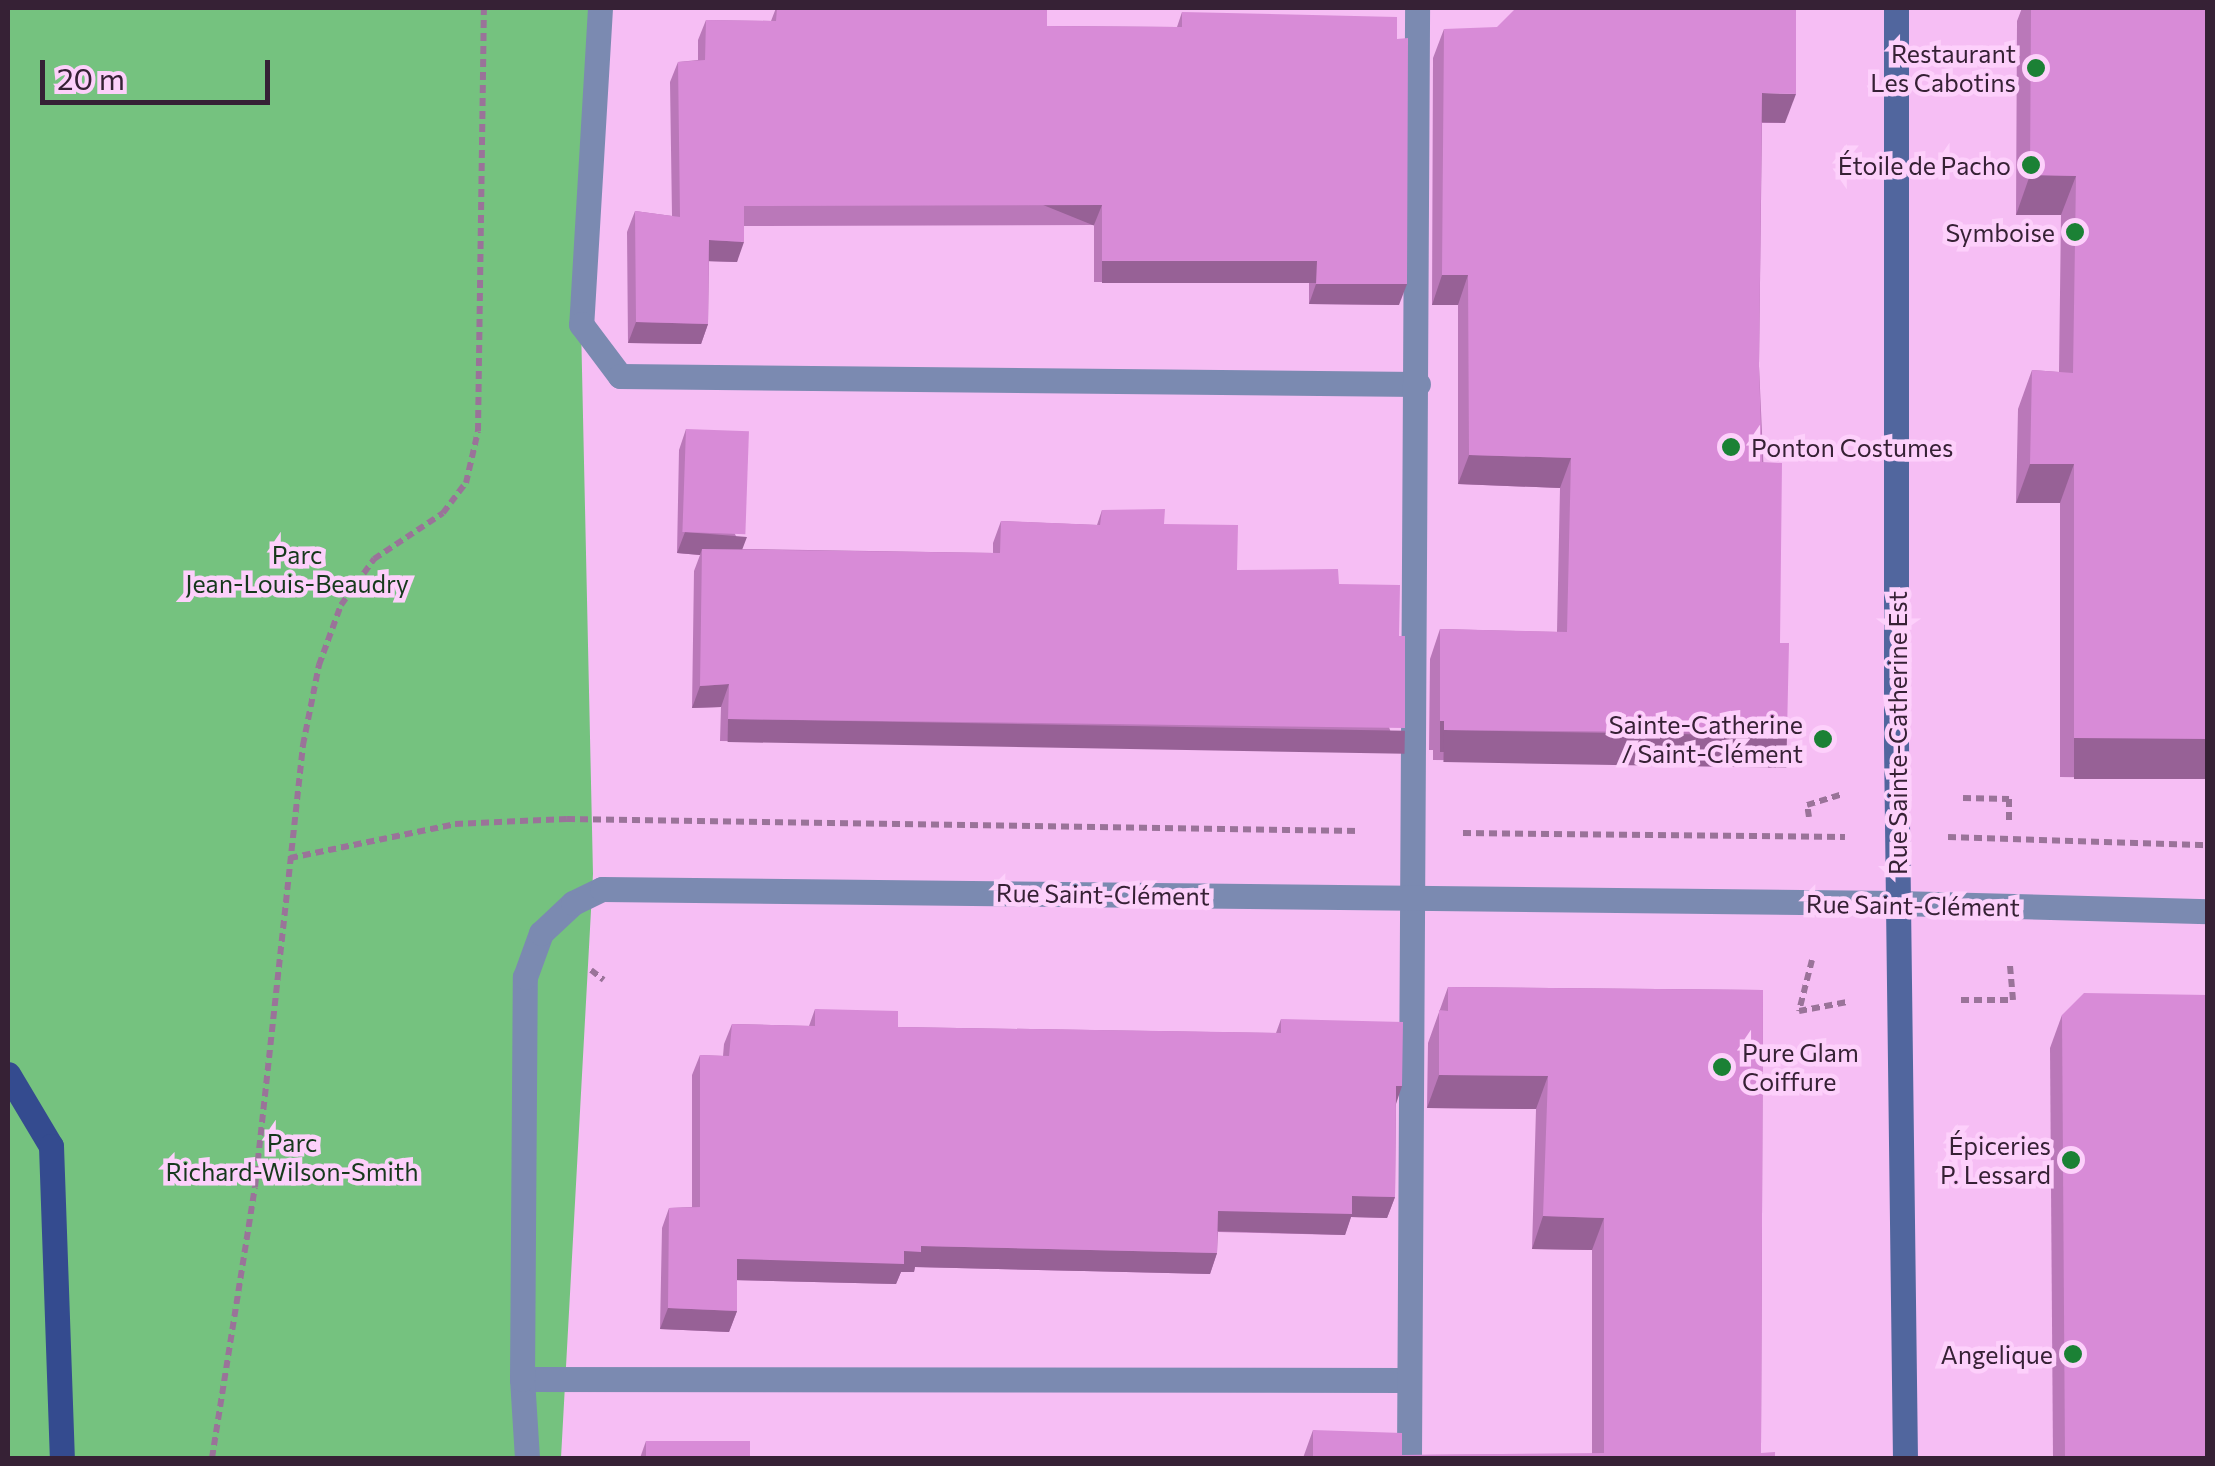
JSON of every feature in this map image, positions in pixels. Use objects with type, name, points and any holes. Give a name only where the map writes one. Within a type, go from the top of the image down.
[{"type":"main road","points":[[8,1074],[51,1146],[62,1458]]},
{"type":"street","points":[[600,8],[581,324],[620,376],[1418,384]]},
{"type":"street","points":[[1409,1458],[1410,832],[1418,384],[1417,8]]},
{"type":"street","name":"Rue Sainte-Catherine Est","points":[[1896,8],[1897,836],[1905,1458]]},
{"type":"street","name":"Rue Saint-Clément","points":[[526,1458],[522,1379],[525,977],[541,933],[573,903],[602,889],[1898,903],[2208,911]]},
{"type":"street","points":[[522,1379],[1407,1380]]},
{"type":"path","points":[[212,1458],[255,1187],[290,858],[316,681],[340,604],[374,559],[443,512],[466,482],[478,431],[484,8]]},
{"type":"path","points":[[1809,817],[1808,805],[1848,792]]},
{"type":"path","points":[[1963,798],[2009,798],[2009,822]]},
{"type":"path","points":[[290,858],[455,824],[567,819],[1897,836],[2208,845]]},
{"type":"path","points":[[1812,960],[1800,1012],[1858,999]]},
{"type":"path","points":[[1961,1000],[2012,1000],[2010,964]]},
{"type":"path","points":[[591,970],[604,980]]},
{"type":"green space","name":"Parc Jean-Louis-Beaudry","points":[[8,8],[600,8],[581,324],[593,874],[561,1458],[8,1458]]},
{"type":"building","points":[[777,8],[1047,8],[1047,26],[1182,27],[1182,12],[1397,17],[1397,39],[1408,38],[1407,284],[1316,284],[1317,261],[1102,261],[1102,205],[744,206],[744,242],[709,240],[708,324],[636,322],[635,211],[680,217],[678,62],[705,60],[706,20],[776,21]]},
{"type":"building","points":[[1516,8],[1796,8],[1796,94],[1762,93],[1759,366],[1762,462],[1782,463],[1780,643],[1789,643],[1787,733],[1444,730],[1444,721],[1440,721],[1440,629],[1567,632],[1571,458],[1469,455],[1468,275],[1442,275],[1444,29],[1497,27]]},
{"type":"building","points":[[2031,8],[2208,8],[2208,739],[2074,738],[2074,464],[2030,464],[2032,370],[2073,373],[2076,176],[2030,175]]},
{"type":"building","points":[[686,429],[749,431],[745,534],[682,532]]},
{"type":"building","points":[[1165,509],[1164,524],[1238,525],[1237,570],[1338,569],[1339,584],[1400,585],[1399,636],[1405,636],[1405,728],[728,719],[729,684],[700,686],[702,549],[1000,553],[1001,521],[1100,525],[1102,510]]},
{"type":"building","points":[[1448,987],[1763,990],[1761,1453],[1775,1452],[1775,1458],[1313,1458],[1313,1430],[1402,1433],[1402,1455],[1604,1453],[1604,1218],[1543,1216],[1548,1076],[1439,1075],[1439,1010],[1448,1011]]},
{"type":"building","points":[[2084,993],[2208,995],[2208,1458],[2065,1458],[2062,1015]]},
{"type":"building","points":[[815,1009],[898,1011],[898,1027],[1281,1033],[1281,1019],[1403,1022],[1402,1086],[1396,1086],[1395,1197],[1352,1196],[1352,1214],[1218,1211],[1217,1253],[921,1246],[921,1252],[904,1251],[904,1264],[737,1259],[737,1311],[668,1308],[669,1208],[700,1207],[700,1055],[729,1056],[732,1024],[815,1026]]},
{"type":"building","points":[[646,1441],[750,1441],[750,1458],[646,1458]]},
{"type":"place","name":"Restaurant Les Cabotins","points":[[2036,68]]},
{"type":"place","name":"Étoile de Pacho","points":[[2031,165]]},
{"type":"place","name":"Symboise","points":[[2075,232]]},
{"type":"place","name":"Ponton Costumes","points":[[1731,447]]},
{"type":"place","name":"Sainte-Catherine / Saint-Clément","points":[[1823,739]]},
{"type":"place","name":"Pure Glam Coiffure","points":[[1722,1067]]},
{"type":"place","name":"Épiceries P. Lessard","points":[[2071,1160]]},
{"type":"place","name":"Angelique","points":[[2073,1354]]},
{"type":"park label","name":"Parc Richard-Wilson-Smith","points":[[292,1158]]}]
